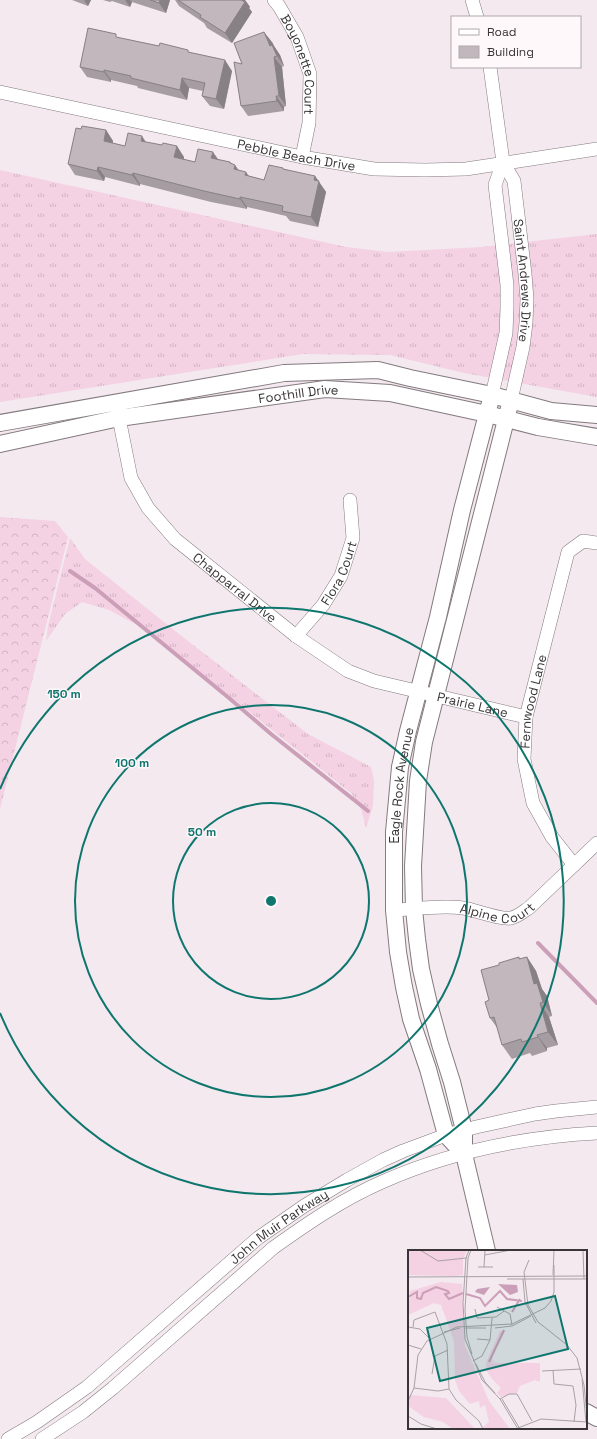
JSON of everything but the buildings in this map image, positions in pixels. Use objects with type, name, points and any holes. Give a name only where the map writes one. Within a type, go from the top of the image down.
[{"type":"street","name":"Boyonette Court","points":[[274,0],[297,37],[310,74],[309,122],[302,157]]},
{"type":"street","points":[[475,1],[477,16]]},
{"type":"street","name":"Saint Andrews Drive","points":[[490,68],[503,162],[514,181],[527,299],[523,347],[510,400]]},
{"type":"street","name":"Pebble Beach Drive","points":[[0,92],[302,157],[374,169],[466,169],[503,162],[597,149]]},
{"type":"street","name":"Saint Andrews Drive","points":[[492,395],[506,333],[506,284],[495,186],[503,162]]},
{"type":"street","name":"Foothill Drive","points":[[0,444],[117,410],[284,373],[378,370],[492,395],[551,411],[597,415]]},
{"type":"street","name":"Foothill Drive","points":[[0,423],[325,389],[390,393],[561,432],[597,437]]},
{"type":"street","name":"Eagle Rock Avenue","points":[[464,1154],[446,1135],[428,1069],[411,1019],[404,987],[398,952],[394,910],[394,832],[400,767],[438,617],[462,510],[492,395]]},
{"type":"street","name":"Eagle Rock Avenue","points":[[488,1250],[464,1154],[464,1130],[452,1082],[429,1004],[420,962],[414,909],[413,866],[418,781],[424,742],[510,400]]},
{"type":"street","name":"Chapparral Drive","points":[[117,410],[131,478],[148,508],[175,539],[296,636],[348,671],[374,681],[418,692]]},
{"type":"street","name":"Flora Court","points":[[296,636],[323,605],[341,576],[353,538],[350,500]]},
{"type":"street","name":"Fernwood Lane","points":[[574,865],[552,837],[533,803],[524,759],[526,717],[568,552],[583,541],[597,543]]},
{"type":"street","name":"Prairie Lane","points":[[418,692],[526,717]]},
{"type":"street","name":"Alpine Court","points":[[394,910],[448,907],[462,908],[502,918],[510,918],[519,915],[530,907],[597,843]]},
{"type":"street","name":"John Muir Parkway","points":[[8,1439],[37,1422],[87,1387],[248,1247],[298,1210],[383,1160],[423,1143],[464,1130],[535,1114],[597,1107]]},
{"type":"street","name":"John Muir Parkway","points":[[42,1439],[83,1412],[113,1388],[243,1273],[274,1248],[302,1227],[333,1208],[382,1182],[430,1163],[536,1138],[597,1133]]},
{"type":"street","points":[[587,1413],[597,1418]]},
{"type":"green space","points":[[0,170],[346,247],[387,252],[482,247],[597,234],[597,397],[464,373],[390,355],[303,354],[0,402]]},
{"type":"green space","points":[[0,517],[55,521],[68,537],[0,809]]},
{"type":"green space","points":[[70,538],[85,559],[308,734],[371,767],[374,780],[373,806],[366,828],[361,809],[352,794],[216,685],[139,626],[109,610],[82,602],[65,614],[46,641],[48,626]]},
{"type":"waterway","points":[[70,571],[95,588],[271,734],[368,811]]},
{"type":"waterway","points":[[538,943],[597,1003]]}]
